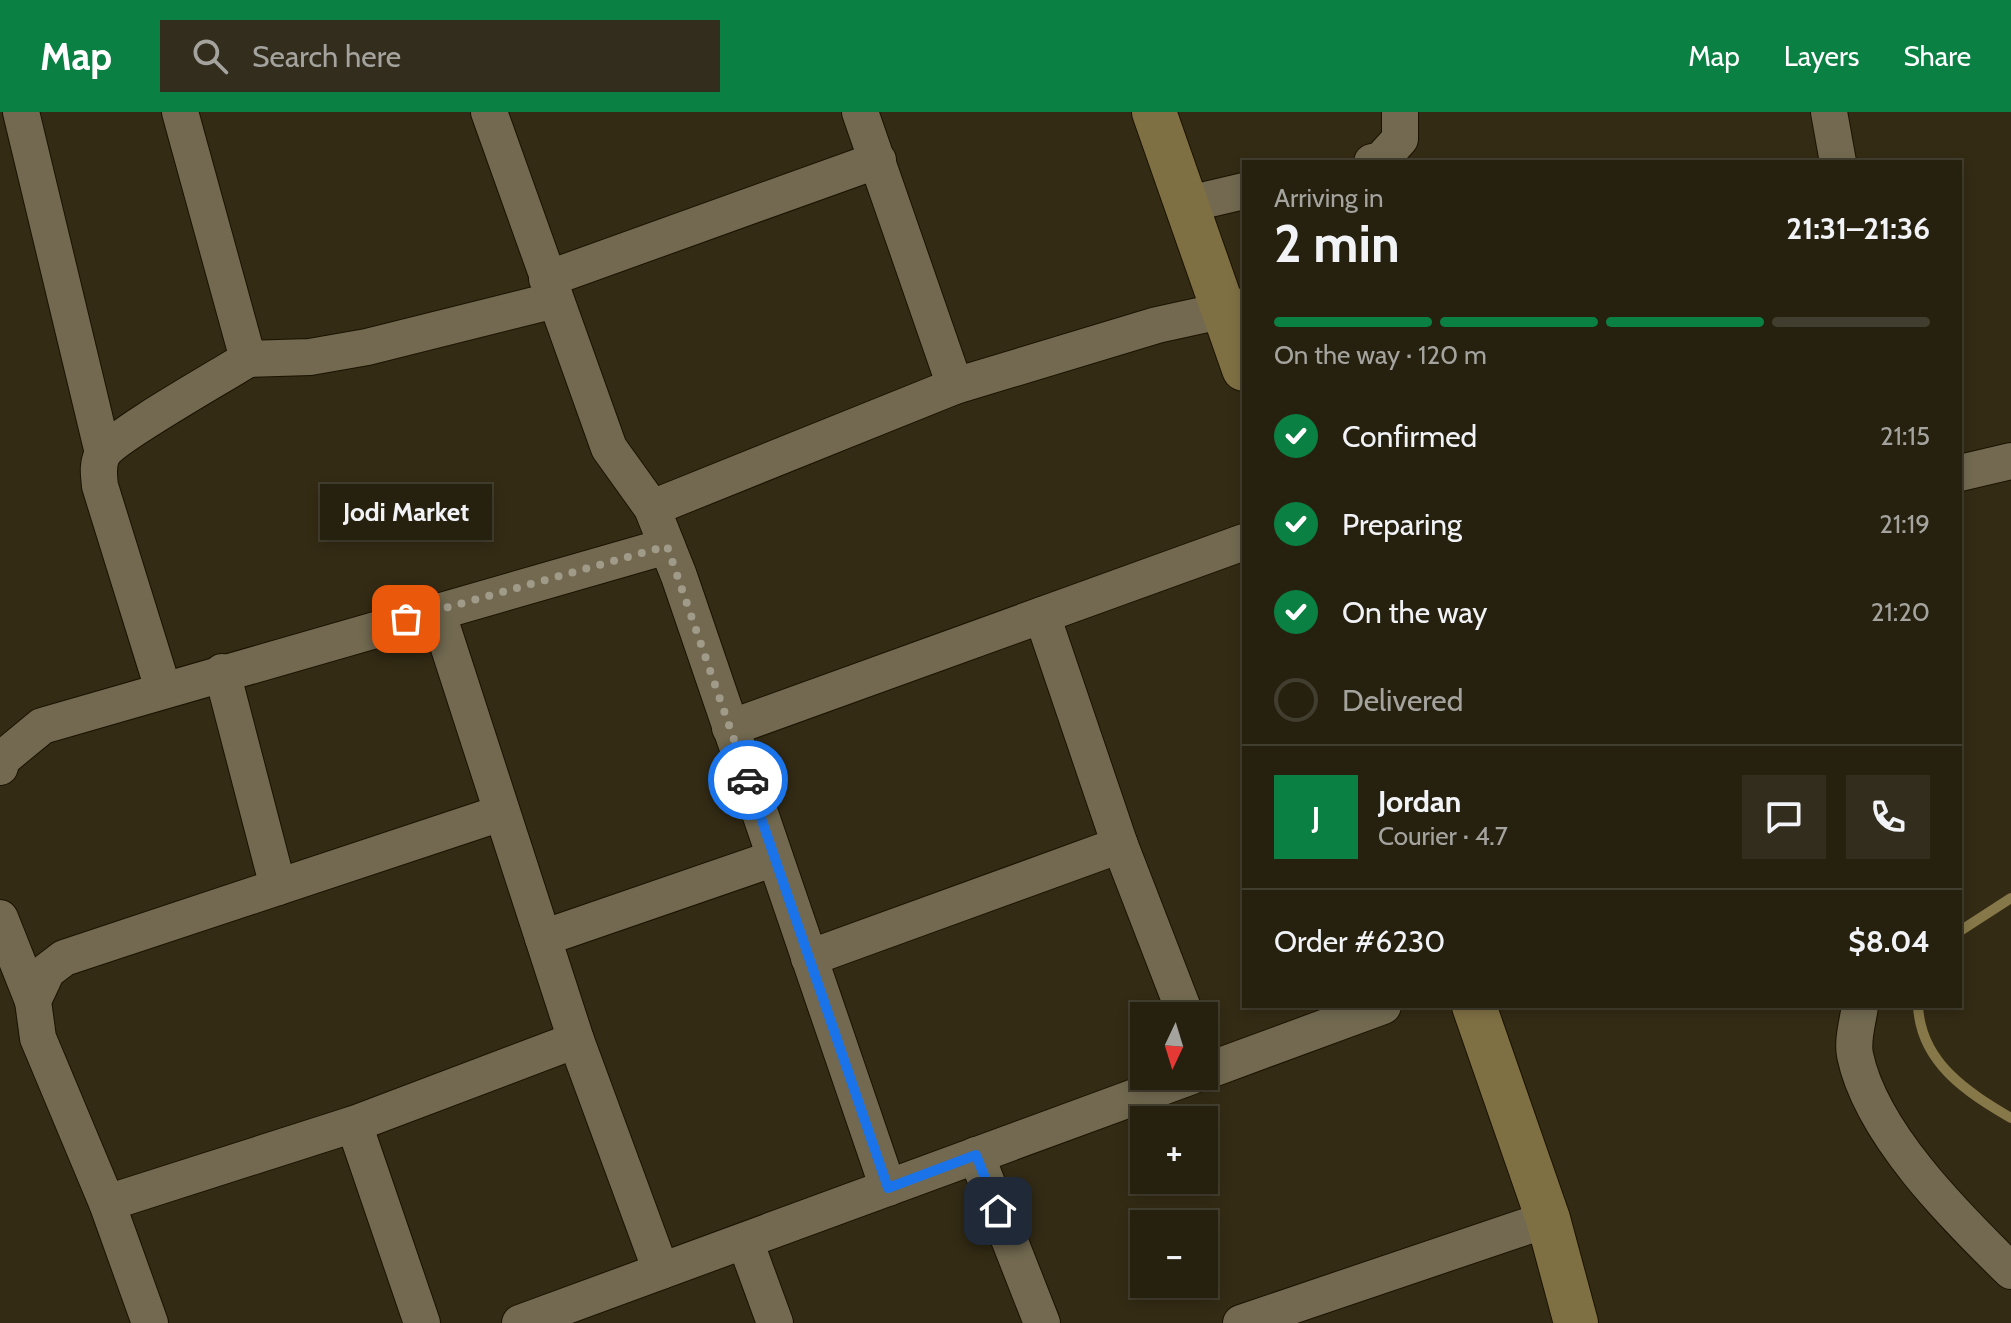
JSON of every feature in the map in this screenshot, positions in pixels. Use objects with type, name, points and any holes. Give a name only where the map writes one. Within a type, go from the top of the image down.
[{"type":"main road","points":[[1154,112],[1184,205],[1234,307],[1242,357]]},
{"type":"main road","points":[[1475,1008],[1548,1219],[1576,1323]]},
{"type":"street","points":[[21,112],[103,453]]},
{"type":"street","points":[[180,112],[248,359]]},
{"type":"street","points":[[489,112],[609,448],[652,508],[667,546],[888,1188]]},
{"type":"street","points":[[860,112],[955,386]]},
{"type":"street","points":[[1381,160],[1400,139],[1400,112]]},
{"type":"street","points":[[1829,112],[1838,160]]},
{"type":"street","points":[[163,689],[100,486],[98,467],[103,453],[123,437],[248,359],[310,357],[367,347],[551,289],[878,160]]},
{"type":"street","points":[[1184,205],[1242,191]]},
{"type":"street","points":[[652,508],[955,386],[1157,325],[1234,307]]},
{"type":"street","points":[[730,728],[1242,543]]},
{"type":"street","points":[[1,762],[42,726],[667,546]]},
{"type":"street","points":[[437,611],[576,1040],[661,1271]]},
{"type":"street","points":[[1042,615],[1120,845],[1181,1002]]},
{"type":"street","points":[[222,672],[278,887]]},
{"type":"street","points":[[33,1001],[47,971],[64,958],[501,813]]},
{"type":"street","points":[[809,958],[1120,845]]},
{"type":"street","points":[[543,938],[775,858]]},
{"type":"street","points":[[0,918],[33,1001],[38,1038],[107,1203],[150,1323]]},
{"type":"street","points":[[1218,1064],[1377,1008]]},
{"type":"street","points":[[1860,1008],[1854,1052],[1868,1094],[1895,1141],[1962,1222],[2011,1271]]},
{"type":"street","points":[[107,1203],[354,1124],[576,1040]]},
{"type":"street","points":[[520,1323],[1149,1090]]},
{"type":"street","points":[[354,1124],[422,1323]]},
{"type":"street","points":[[976,1155],[1042,1323]]},
{"type":"street","points":[[1241,1323],[1294,1315],[1548,1219]]},
{"type":"street","points":[[745,1241],[775,1323]]},
{"type":"waterway","points":[[1962,930],[2011,898]]},
{"type":"waterway","points":[[1918,1008],[1921,1026],[1937,1060],[1978,1098],[2011,1118]]},
{"type":"way so far","points":[[406,619],[667,546],[748,780]]},
{"type":"place","name":"Jodi Market","points":[[406,619]]},
{"type":"route","points":[[748,780],[888,1188],[976,1155],[998,1211]]}]
